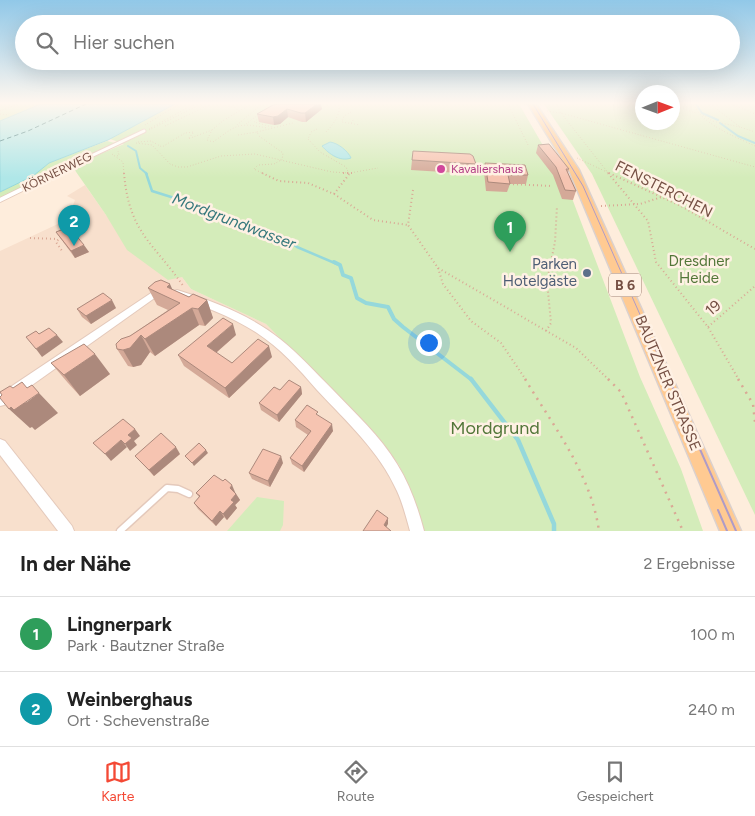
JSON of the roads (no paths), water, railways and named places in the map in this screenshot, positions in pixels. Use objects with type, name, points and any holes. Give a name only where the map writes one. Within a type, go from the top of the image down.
[{"type":"main road","name":"BAUTZNER STRASSE","points":[[548,129],[574,170],[731,531]]},
{"type":"street","points":[[0,401],[163,288],[230,312],[262,331],[310,374],[375,442],[394,469],[406,492],[417,531]]},
{"type":"street","points":[[0,445],[67,531]]},
{"type":"lane","name":"KÖRNERWEG","points":[[0,200],[100,150],[144,131]]},
{"type":"lane","points":[[120,531],[167,488],[178,489],[189,494]]},
{"type":"water","points":[[0,129],[129,129],[108,140],[49,163],[33,176],[0,192]]},
{"type":"water","points":[[330,142],[342,148],[351,158],[339,158],[328,152],[322,146]]},
{"type":"waterway","points":[[728,129],[738,136],[755,143]]},
{"type":"waterway","name":"Mordgrundwasser","points":[[128,146],[136,151],[140,168],[146,173]]},
{"type":"waterway","name":"Mordgrundwasser","points":[[146,173],[152,191],[184,201],[196,210],[218,218],[256,227],[261,233],[283,237],[297,247],[337,264]]},
{"type":"waterway","name":"Mordgrundwasser","points":[[334,262],[340,265],[343,275],[351,278],[357,298],[366,303],[388,307],[394,319],[403,327],[471,380]]},
{"type":"waterway","name":"Mordgrundwasser","points":[[471,380],[518,440],[554,524],[554,531]]},
{"type":"tram line","points":[[548,129],[583,186],[669,380]]},
{"type":"tram line","points":[[669,379],[736,531]]},
{"type":"tram line","points":[[718,510],[727,531]]},
{"type":"place","name":"Kavaliershaus","points":[[441,169]]},
{"type":"place","name":"Weinberghaus","points":[[74,246]]},
{"type":"place","name":"Lingnerpark","points":[[510,252]]},
{"type":"place","name":"Parken Hotelgäste","points":[[587,273]]},
{"type":"park label","name":"Dresdner Heide","points":[[699,270]]},
{"type":"park label","name":"Mordgrund","points":[[495,428]]}]
